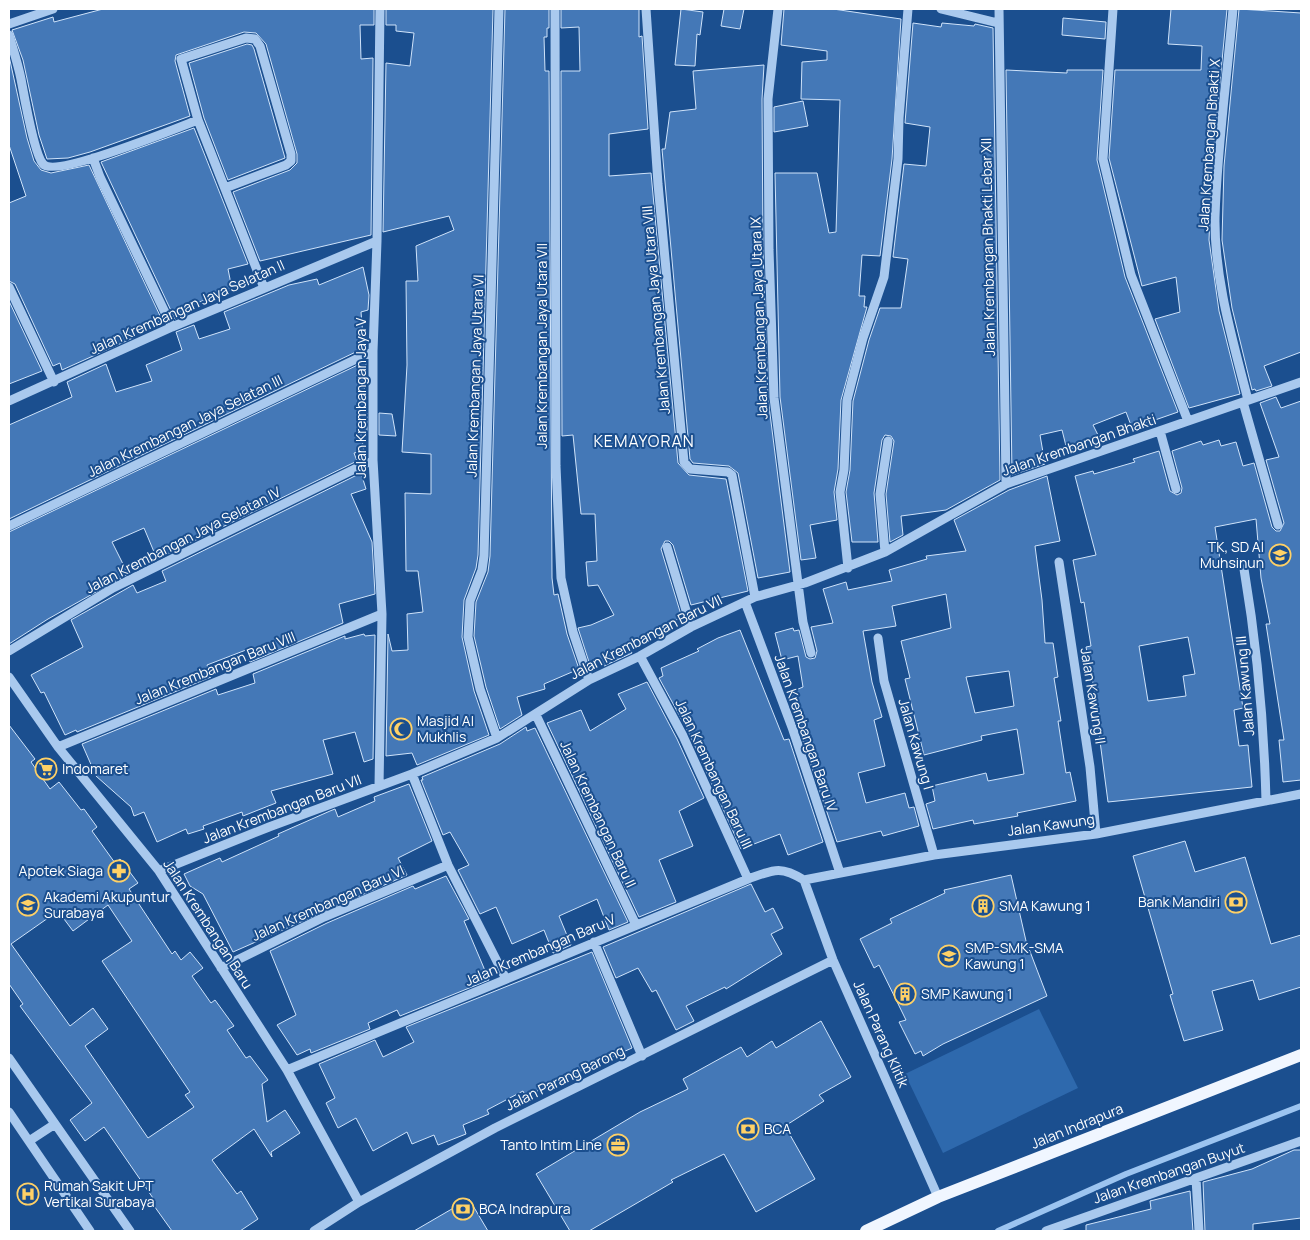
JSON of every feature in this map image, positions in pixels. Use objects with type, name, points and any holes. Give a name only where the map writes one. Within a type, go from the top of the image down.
[{"type":"main road","name":"Jalan Indrapura","points":[[866,1231],[938,1197],[1301,1055]]},
{"type":"street","points":[[9,24],[53,9]]},
{"type":"street","name":"Jalan Krembangan Jaya V","points":[[379,786],[382,614],[373,460],[373,351],[377,242],[380,9]]},
{"type":"street","name":"Jalan Krembangan Jaya Utara VI","points":[[497,738],[480,689],[468,637],[470,601],[482,570],[484,556],[499,9]]},
{"type":"street","name":"Jalan Krembangan Jaya Utara VII","points":[[555,9],[556,456],[561,578],[573,632],[589,680]]},
{"type":"street","name":"Jalan Krembangan Jaya Utara VIII","points":[[646,9],[658,184],[684,462],[690,469],[728,472],[732,475],[755,597]]},
{"type":"street","name":"Jalan Krembangan Jaya Utara IX","points":[[778,9],[768,99],[769,250],[774,398],[804,629],[811,653]]},
{"type":"street","points":[[848,568],[840,499],[847,400],[862,338],[884,277],[898,159],[898,118],[908,9]]},
{"type":"street","points":[[941,9],[998,23]]},
{"type":"street","name":"Jalan Krembangan Bhakti Lebar XII","points":[[998,9],[1006,484]]},
{"type":"street","points":[[1113,9],[1103,159],[1131,275],[1188,421]]},
{"type":"street","name":"Jalan Krembangan Bhakti X","points":[[1232,9],[1215,218],[1218,259],[1228,325],[1278,525]]},
{"type":"street","points":[[9,35],[42,163],[48,168],[59,168],[94,158],[198,120]]},
{"type":"street","points":[[225,188],[286,165],[291,161],[291,154],[260,46],[255,39],[246,38],[182,59],[198,120],[264,288]]},
{"type":"street","points":[[94,158],[100,177],[172,327]]},
{"type":"street","name":"Jalan Krembangan Jaya Selatan II","points":[[9,401],[172,327],[377,242]]},
{"type":"street","points":[[9,287],[54,382]]},
{"type":"street","name":"Jalan Krembangan Jaya Selatan III","points":[[9,526],[373,351]]},
{"type":"street","name":"Jalan Krembangan Bhakti","points":[[848,568],[885,552],[1006,484],[1301,382]]},
{"type":"street","points":[[1160,431],[1176,489]]},
{"type":"street","points":[[885,552],[880,494],[888,441]]},
{"type":"street","name":"Jalan Krembangan Jaya Selatan IV","points":[[9,650],[113,588],[373,460]]},
{"type":"street","points":[[666,547],[691,627]]},
{"type":"street","name":"Jalan Kawung II","points":[[1059,562],[1087,749],[1096,834]]},
{"type":"street","name":"Jalan Krembangan Baru VII","points":[[159,872],[412,774],[497,738],[589,680],[640,656],[691,627],[755,597],[799,585],[848,568]]},
{"type":"street","name":"Jalan Kawung III","points":[[1244,569],[1255,633],[1264,728],[1266,801]]},
{"type":"street","name":"Jalan Krembangan Baru IV","points":[[745,602],[793,730],[840,873]]},
{"type":"street","name":"Jalan Krembangan Baru VIII","points":[[58,747],[382,614]]},
{"type":"street","name":"Jalan Kawung I","points":[[878,638],[884,681],[934,856]]},
{"type":"street","name":"Jalan Krembangan Baru III","points":[[640,656],[684,736],[748,879]]},
{"type":"street","name":"Jalan Krembangan Baru","points":[[9,677],[58,747],[159,872],[286,1070],[358,1202]]},
{"type":"street","name":"Jalan Krembangan Baru II","points":[[536,715],[636,925]]},
{"type":"street","points":[[412,774],[448,865],[506,979]]},
{"type":"street","name":"Jalan Kawung","points":[[804,880],[934,856],[1096,834],[1301,794]]},
{"type":"street","name":"Jalan Krembangan Baru VI","points":[[221,968],[324,917],[448,865]]},
{"type":"street","name":"Jalan Krembangan Baru V","points":[[286,1070],[748,879],[778,869],[789,870],[804,880]]},
{"type":"street","name":"Jalan Parang Klitik","points":[[804,880],[833,960],[938,1197]]},
{"type":"street","points":[[594,942],[642,1056]]},
{"type":"street","name":"Jalan Parang Barong","points":[[314,1231],[358,1202],[495,1128],[833,960]]},
{"type":"street","points":[[9,1058],[130,1231]]},
{"type":"street","points":[[9,1112],[90,1231]]},
{"type":"street","points":[[29,1141],[55,1124]]},
{"type":"street","name":"Jalan Krembangan Buyut","points":[[1052,1230],[1301,1141]]},
{"type":"street","points":[[1196,1178],[1199,1231]]},
{"type":"shaded area","points":[[1039,1009],[1078,1088],[943,1153],[905,1074]]},
{"type":"building","points":[[103,9],[374,9],[374,25],[360,25],[361,59],[373,58],[371,235],[260,261],[233,192],[290,170],[297,163],[297,154],[266,44],[256,33],[244,32],[176,55],[175,61],[190,116],[90,152],[68,158],[47,159],[39,135],[23,60],[12,30],[53,17],[54,22]]},
{"type":"building","points":[[386,9],[493,9],[478,555],[476,568],[464,600],[462,637],[474,691],[489,735],[417,765],[412,753],[386,756],[388,634],[392,651],[408,650],[407,614],[423,612],[418,571],[406,571],[405,493],[431,494],[431,454],[402,452],[407,365],[406,281],[418,281],[416,246],[454,230],[449,216],[383,232],[386,63],[410,66],[414,33],[396,31],[396,25],[386,25]]},
{"type":"building","points":[[505,9],[549,9],[549,28],[547,28],[547,37],[544,37],[545,71],[549,71],[552,578],[554,595],[558,594],[567,634],[579,669],[544,684],[545,689],[517,697],[522,715],[500,729],[486,687],[474,636],[476,602],[488,572],[490,556]]},
{"type":"building","points":[[561,9],[639,9],[639,37],[642,36],[648,129],[609,134],[609,176],[651,173],[678,463],[689,475],[726,479],[748,591],[691,605],[673,545],[669,541],[665,541],[661,549],[682,618],[665,624],[627,644],[632,653],[604,666],[601,660],[590,665],[578,628],[591,625],[614,615],[598,585],[588,586],[586,562],[597,561],[595,514],[581,514],[573,435],[562,436],[561,71],[580,71],[579,27],[561,28]]},
{"type":"building","points":[[681,9],[703,12],[700,35],[697,34],[695,66],[675,65]]},
{"type":"building","points":[[724,9],[744,9],[740,29],[721,26]]},
{"type":"building","points":[[784,9],[833,9],[901,19],[892,159],[880,256],[862,255],[859,296],[865,296],[864,307],[867,307],[841,400],[838,469],[834,492],[837,520],[810,525],[816,558],[801,560],[780,397],[775,173],[817,173],[829,233],[836,232],[840,100],[801,99],[802,62],[827,60],[827,51],[781,45]]},
{"type":"building","points":[[1171,9],[1227,9],[1212,165],[1209,240],[1219,311],[1240,394],[1189,408],[1155,319],[1180,312],[1176,277],[1142,286],[1109,158],[1115,70],[1201,70],[1202,46],[1168,44]]},
{"type":"building","points":[[1239,9],[1301,13],[1301,352],[1264,366],[1272,386],[1256,391],[1255,389],[1252,390],[1232,308],[1222,240],[1224,166]]},
{"type":"building","points":[[1063,18],[1106,22],[1105,39],[1062,35]]},
{"type":"building","points":[[913,23],[941,27],[942,23],[974,26],[975,24],[993,28],[1000,480],[946,510],[901,516],[903,535],[890,542],[886,494],[894,441],[891,436],[885,435],[882,440],[874,493],[878,542],[852,542],[846,492],[850,470],[853,401],[869,340],[880,308],[901,308],[908,259],[893,257],[904,164],[926,166],[930,127],[905,123]]},
{"type":"building","points":[[247,44],[252,45],[254,49],[285,158],[228,180],[204,118],[189,63]]},
{"type":"building","points":[[9,56],[34,161],[41,170],[51,173],[89,165],[162,320],[133,333],[135,337],[62,370],[60,363],[53,366],[15,284],[9,281],[9,203],[26,196],[9,145]]},
{"type":"building","points":[[764,65],[762,99],[763,250],[768,398],[790,572],[758,578],[738,473],[729,466],[693,463],[690,459],[662,149],[665,149],[670,112],[696,109],[693,71]]},
{"type":"building","points":[[1006,70],[1067,73],[1067,70],[1103,70],[1097,160],[1125,277],[1178,412],[1132,428],[1126,412],[1093,425],[1098,435],[1083,442],[1084,444],[1067,450],[1062,430],[1040,435],[1045,464],[1012,475]]},
{"type":"building","points":[[803,101],[808,126],[774,132],[774,107]]},
{"type":"building","points":[[194,128],[248,264],[228,269],[232,289],[187,307],[189,313],[175,319],[101,162]]},
{"type":"building","points":[[363,267],[369,295],[368,310],[361,312],[364,348],[9,519],[9,425],[72,397],[67,382],[106,364],[116,392],[152,381],[146,365],[182,350],[176,332],[194,325],[199,339],[230,329],[224,312],[289,285],[317,279],[319,285]]},
{"type":"building","points":[[9,301],[42,371],[9,384]]},
{"type":"building","points":[[366,361],[363,412],[367,413],[367,434],[361,434],[364,451],[354,453],[357,461],[157,559],[144,528],[112,542],[128,574],[48,619],[9,644],[9,532]]},
{"type":"building","points":[[1276,397],[1281,408],[1301,401],[1301,780],[1283,782],[1279,740],[1284,740],[1266,624],[1270,624],[1261,578],[1256,519],[1215,527],[1243,708],[1234,710],[1239,746],[1248,745],[1252,787],[1108,802],[1098,726],[1101,725],[1086,647],[1091,646],[1084,602],[1081,603],[1073,560],[1096,555],[1075,476],[1093,471],[1094,474],[1135,462],[1133,459],[1159,451],[1170,491],[1177,495],[1181,493],[1182,488],[1172,451],[1201,441],[1203,445],[1219,440],[1221,446],[1236,442],[1243,466],[1254,463],[1272,527],[1276,531],[1280,531],[1284,523],[1266,460],[1279,457],[1260,403]],"holes":[[[1188,637],[1195,674],[1183,676],[1186,696],[1148,701],[1139,646]]]},
{"type":"building","points":[[379,413],[392,414],[396,436],[379,435]]},
{"type":"building","points":[[361,473],[366,489],[351,494],[372,542],[375,594],[339,604],[343,623],[250,662],[246,650],[207,665],[211,677],[77,732],[76,730],[65,735],[44,692],[41,693],[31,675],[83,647],[71,620],[133,585],[137,593],[166,581],[162,571]]},
{"type":"building","points":[[1047,476],[1060,541],[1035,546],[1045,643],[1053,643],[1058,677],[1054,678],[1061,721],[1058,721],[1066,773],[1070,772],[1076,801],[1017,813],[1018,816],[974,824],[973,820],[933,829],[926,804],[935,801],[932,786],[986,773],[988,781],[1024,774],[1017,729],[981,736],[982,740],[924,755],[905,679],[910,678],[901,641],[951,628],[946,594],[892,606],[896,626],[863,631],[872,682],[882,717],[874,720],[885,766],[858,773],[866,803],[905,793],[909,808],[914,807],[919,826],[883,836],[881,831],[837,842],[801,735],[791,692],[803,687],[798,656],[782,660],[775,633],[793,628],[794,631],[799,630],[806,657],[810,659],[815,658],[817,651],[811,627],[833,623],[823,589],[846,582],[848,590],[892,581],[889,570],[927,559],[926,556],[966,551],[954,520],[1009,490]],"holes":[[[1009,671],[1014,706],[975,713],[966,677]]]},
{"type":"building","points":[[740,630],[784,740],[789,739],[823,842],[788,855],[780,834],[741,849],[689,733],[659,678],[663,676],[661,668],[699,651],[697,649],[718,638]]},
{"type":"building","points":[[364,634],[365,636],[375,635],[373,759],[364,762],[355,732],[323,740],[333,774],[271,791],[276,803],[243,816],[242,812],[203,826],[204,829],[188,834],[186,829],[157,842],[144,812],[134,816],[131,807],[96,776],[82,744],[216,689],[218,695],[255,683],[253,674],[345,636],[345,639]]},
{"type":"building","points":[[647,682],[677,739],[704,798],[679,811],[693,846],[659,860],[676,902],[639,917],[547,723],[581,710],[590,731],[626,709],[618,694]]},
{"type":"building","points":[[9,725],[35,759],[31,762],[50,789],[59,782],[81,810],[84,809],[97,827],[92,831],[115,863],[120,859],[138,883],[129,889],[172,954],[175,951],[181,960],[190,952],[203,968],[192,976],[211,1003],[215,1000],[234,1026],[227,1030],[246,1058],[250,1056],[268,1080],[262,1084],[267,1122],[285,1110],[300,1133],[271,1152],[272,1157],[254,1129],[212,1160],[237,1194],[241,1191],[258,1219],[240,1231],[172,1231],[152,1203],[155,1201],[104,1127],[85,1141],[70,1120],[92,1103],[20,1006],[23,1004],[9,984]],"holes":[[[108,905],[132,941],[102,961],[190,1092],[185,1095],[194,1107],[148,1138],[85,1046],[108,1029],[93,1008],[70,1026],[11,944],[58,911],[73,931]]]},
{"type":"building","points":[[526,727],[527,731],[535,728],[628,922],[609,930],[597,899],[559,916],[571,945],[553,953],[544,930],[512,944],[496,907],[480,914],[458,870],[469,865],[450,832],[443,835],[421,780],[423,780],[422,777],[500,744]]},
{"type":"building","points":[[409,784],[432,841],[398,858],[407,875],[233,952],[203,894],[190,886],[184,874],[220,858],[222,862],[279,836],[278,834],[335,809],[338,817],[375,801],[374,797]]},
{"type":"building","points":[[1185,841],[1195,872],[1245,857],[1271,944],[1301,935],[1301,987],[1259,1000],[1253,980],[1212,991],[1223,1030],[1184,1041],[1170,995],[1173,994],[1133,856]]},
{"type":"building","name":"SMP-SMK-SMA Kawung 1","points":[[1011,875],[1026,941],[1047,996],[943,1044],[923,1056],[921,1051],[915,1054],[899,1022],[906,1020],[879,965],[874,968],[860,939],[892,923],[890,919],[945,893],[944,890]]},
{"type":"building","points":[[446,876],[469,919],[464,921],[489,980],[400,1016],[397,1010],[368,1023],[370,1029],[311,1053],[310,1049],[297,1055],[277,1025],[296,1015],[270,951],[327,923],[413,886],[415,889]]},
{"type":"building","points":[[751,884],[765,912],[773,908],[783,928],[771,934],[782,954],[726,989],[725,987],[686,1006],[694,1021],[676,1030],[656,990],[652,992],[638,968],[616,978],[603,947]]},
{"type":"building","points":[[592,952],[632,1048],[526,1097],[523,1091],[487,1110],[489,1114],[463,1125],[466,1134],[438,1145],[434,1135],[412,1144],[407,1132],[373,1151],[356,1118],[338,1128],[326,1103],[335,1098],[319,1064],[375,1040],[383,1057],[414,1042],[406,1027]]},
{"type":"building","points":[[821,1021],[851,1077],[819,1095],[824,1101],[785,1126],[815,1179],[756,1212],[724,1154],[671,1180],[673,1182],[589,1231],[570,1231],[536,1174],[640,1112],[688,1089],[683,1079],[741,1047],[747,1057],[772,1041],[776,1048]]},
{"type":"building","points":[[1294,1150],[1301,1150],[1301,1218],[1253,1224],[1253,1231],[1205,1231],[1203,1182],[1252,1169]]},
{"type":"building","points":[[1190,1191],[1193,1231],[1086,1231],[1086,1225],[1151,1209],[1150,1201]]},
{"type":"building","name":"BCA Indrapura","points":[[469,1199],[488,1231],[414,1231]]},
{"type":"waterway","points":[[998,1231],[1126,1174],[1301,1106]]},
{"type":"place","name":"TK, SD Al Muhsinun","points":[[1280,555]]},
{"type":"place","name":"Masjid Al Mukhlis","points":[[401,729]]},
{"type":"place","name":"Indomaret","points":[[46,769]]},
{"type":"place","name":"Apotek Siaga","points":[[119,871]]},
{"type":"place","name":"Bank Mandiri","points":[[1236,902]]},
{"type":"place","name":"Akademi Akupuntur Surabaya","points":[[28,905]]},
{"type":"place","name":"SMA Kawung 1","points":[[983,906]]},
{"type":"place","name":"SMP-SMK-SMA Kawung 1","points":[[949,956]]},
{"type":"place","name":"SMP Kawung 1","points":[[905,994]]},
{"type":"place","name":"BCA","points":[[748,1129]]},
{"type":"place","name":"Tanto Intim Line","points":[[618,1145]]},
{"type":"place","name":"Rumah Sakit UPT Vertikal Surabaya","points":[[28,1194]]},
{"type":"place","name":"BCA Indrapura","points":[[463,1209]]},
{"type":"district","name":"KEMAYORAN","points":[[644,441]]}]
